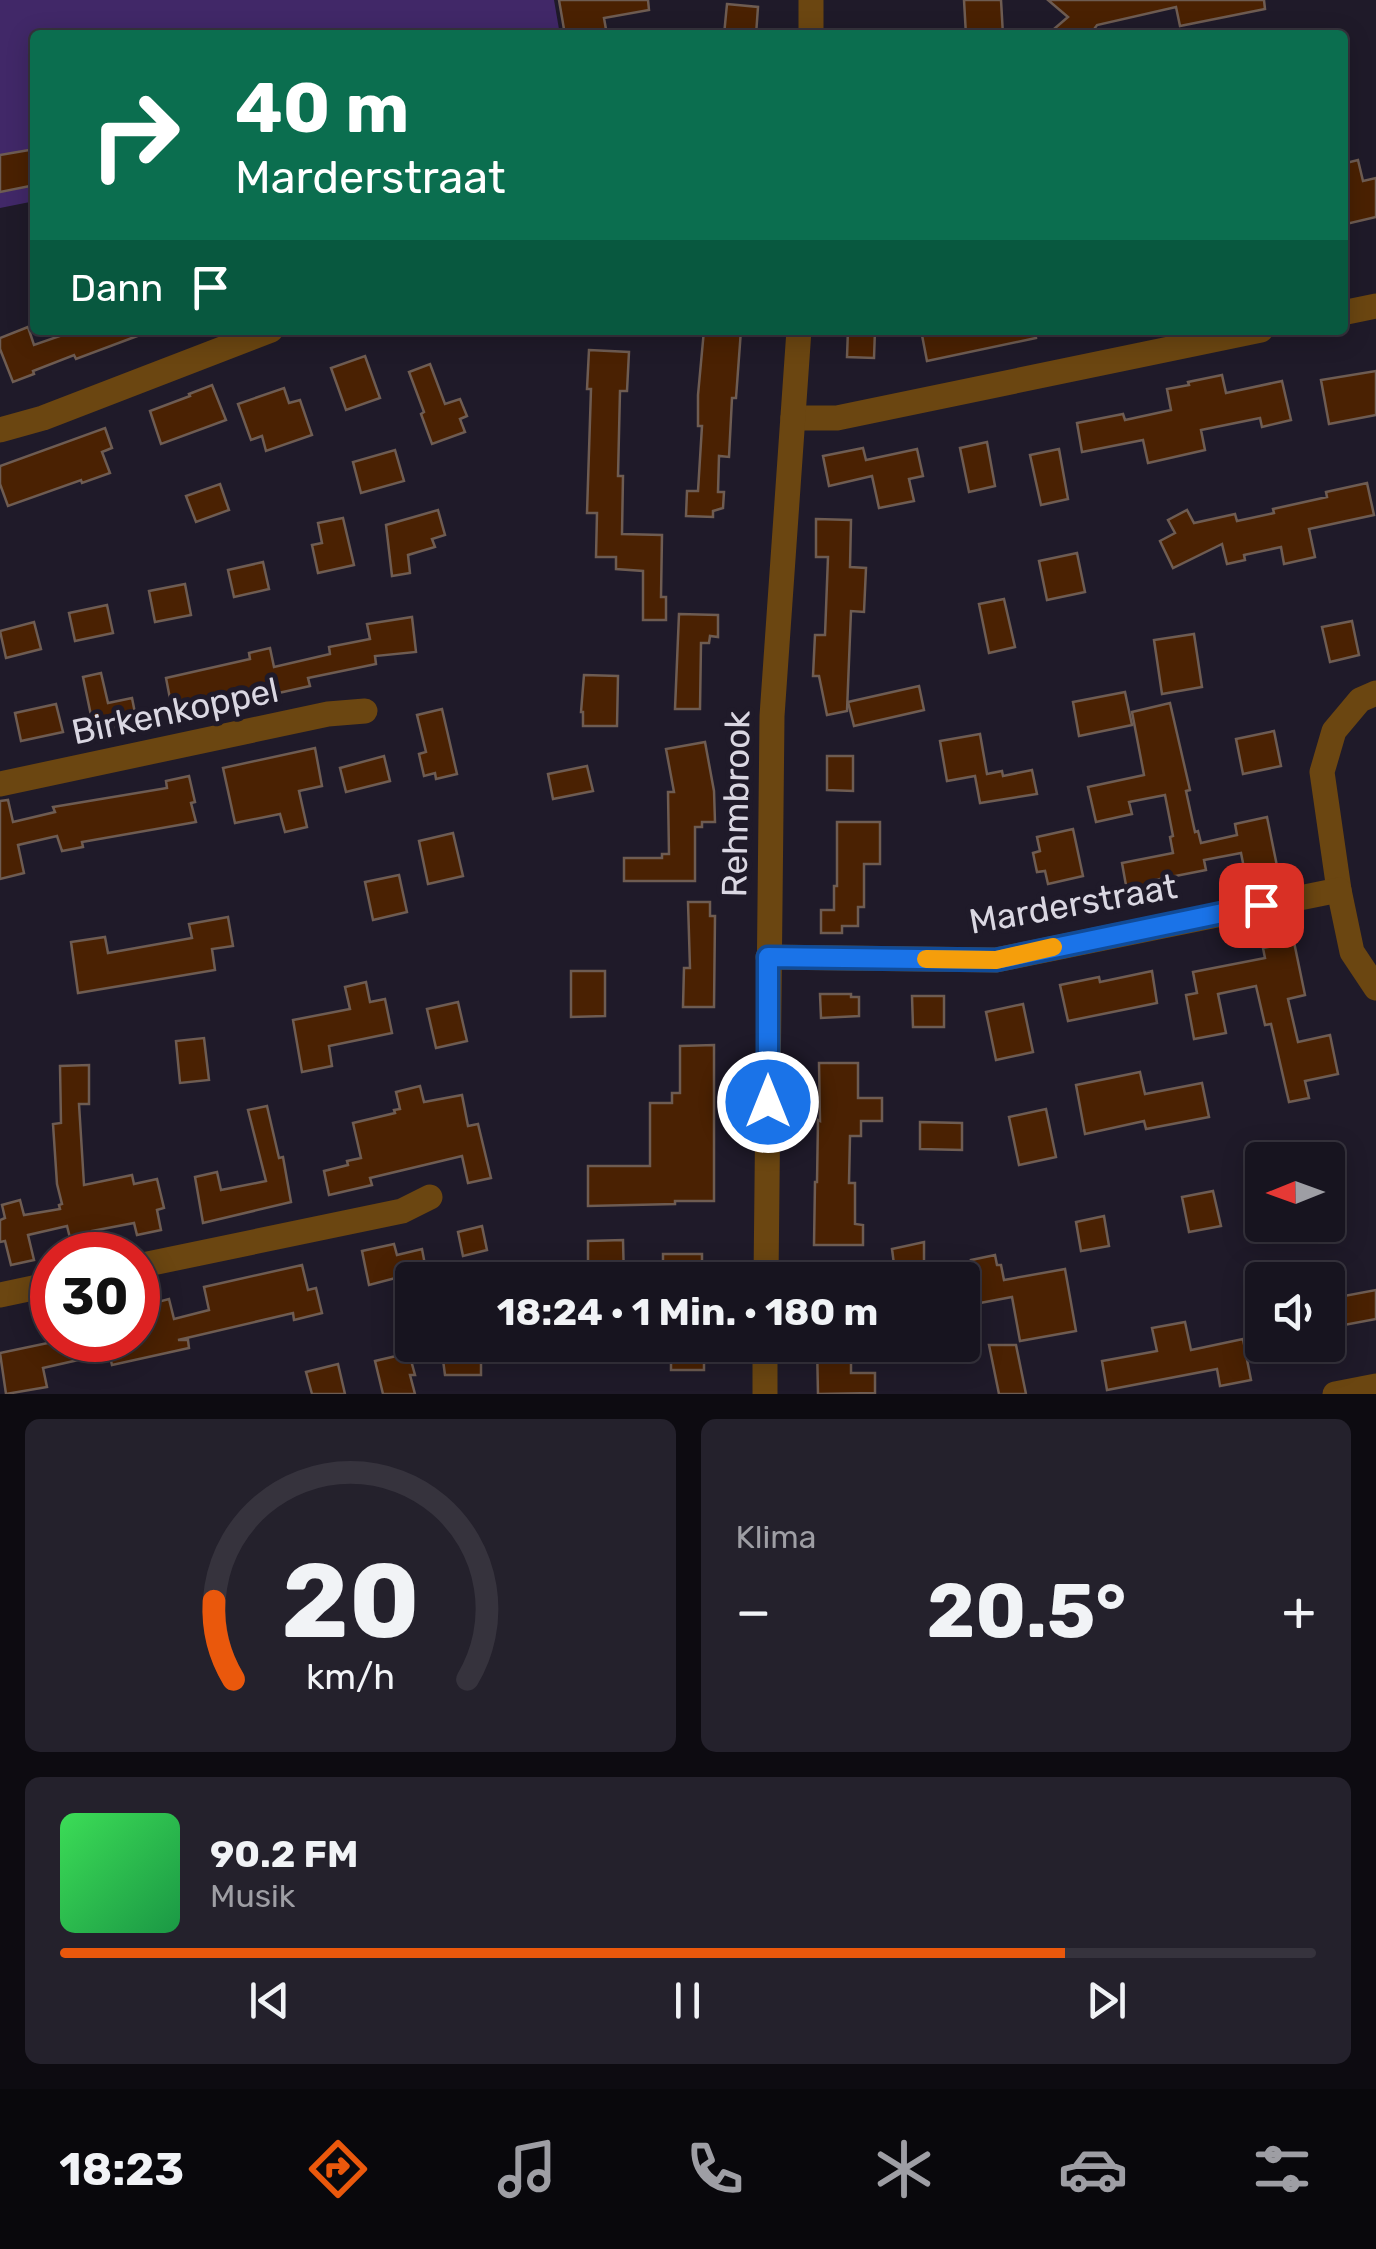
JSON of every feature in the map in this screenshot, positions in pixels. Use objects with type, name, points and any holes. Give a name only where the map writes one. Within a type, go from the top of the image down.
[{"type":"street","points":[[811,0],[811,30]]},
{"type":"street","points":[[1348,312],[1376,306]]},
{"type":"street","points":[[0,430],[42,418],[259,335]]},
{"type":"street","name":"Rehmbrook","points":[[766,1262],[772,716],[799,335]]},
{"type":"street","points":[[793,418],[838,418],[1237,335]]},
{"type":"street","points":[[1376,693],[1360,700],[1334,731],[1322,772],[1352,952],[1376,988]]},
{"type":"street","name":"Birkenkoppel","points":[[0,784],[328,714],[365,711]]},
{"type":"street","name":"Marderstraat","points":[[768,957],[996,960],[1339,890]]},
{"type":"street","points":[[160,1261],[402,1210],[430,1198]]},
{"type":"street","points":[[0,1294],[30,1288]]},
{"type":"street","points":[[765,1394],[766,1362]]},
{"type":"street","points":[[1336,1394],[1376,1386]]},
{"type":"shaded area","points":[[0,0],[554,0],[559,30],[30,30],[30,202],[0,208]]},
{"type":"building","points":[[559,0],[648,0],[649,10],[604,18],[606,30],[564,30]]},
{"type":"building","points":[[964,0],[1001,0],[1003,30],[966,30]]},
{"type":"building","points":[[1048,0],[1264,0],[1265,9],[1180,26],[1176,7],[1097,25],[1094,30],[1053,30],[1068,17]]},
{"type":"building","points":[[727,4],[758,7],[756,30],[724,30]]},
{"type":"building","points":[[30,150],[30,186],[0,192],[0,155]]},
{"type":"building","points":[[1358,160],[1363,181],[1376,178],[1376,217],[1348,224],[1348,162]]},
{"type":"building","points":[[28,327],[34,345],[63,335],[140,335],[76,359],[74,355],[13,382],[0,349],[0,338]]},
{"type":"building","points":[[704,335],[741,335],[729,457],[719,456],[718,492],[724,492],[723,508],[713,511],[713,517],[686,516],[687,491],[698,491],[702,426],[698,426]]},
{"type":"building","points":[[848,335],[875,335],[874,358],[847,357]]},
{"type":"building","points":[[922,335],[1036,335],[1036,338],[927,361]]},
{"type":"building","points":[[589,350],[629,352],[627,391],[620,391],[618,476],[623,476],[622,534],[662,535],[661,597],[666,597],[666,620],[643,620],[643,571],[616,569],[616,557],[596,557],[597,513],[587,513]]},
{"type":"building","points":[[365,356],[380,398],[346,410],[331,368]]},
{"type":"building","points":[[430,364],[445,404],[460,399],[467,416],[460,419],[465,432],[432,444],[409,372]]},
{"type":"building","points":[[1376,371],[1376,415],[1329,424],[1321,380]]},
{"type":"building","points":[[1222,375],[1226,393],[1282,381],[1291,420],[1262,427],[1260,418],[1201,430],[1205,450],[1148,463],[1143,440],[1082,452],[1077,423],[1123,414],[1125,420],[1171,410],[1167,389]]},
{"type":"building","points":[[212,385],[226,420],[161,444],[150,411]]},
{"type":"building","points":[[284,388],[289,403],[300,400],[312,435],[266,451],[262,436],[251,440],[238,404]]},
{"type":"building","points":[[105,428],[112,448],[102,452],[110,473],[8,506],[0,484],[0,466]]},
{"type":"building","points":[[987,442],[995,486],[969,492],[960,448]]},
{"type":"building","points":[[863,448],[866,460],[917,449],[923,476],[909,479],[914,501],[879,508],[872,476],[829,486],[823,456]]},
{"type":"building","points":[[1059,449],[1068,499],[1041,505],[1030,455]]},
{"type":"building","points":[[395,450],[404,481],[361,493],[353,462]]},
{"type":"building","points":[[1367,483],[1374,515],[1309,529],[1315,557],[1284,564],[1281,547],[1244,555],[1245,560],[1227,564],[1222,544],[1173,568],[1160,541],[1175,533],[1168,520],[1187,510],[1194,523],[1235,514],[1237,521]]},
{"type":"building","points":[[220,484],[229,510],[196,522],[186,496]]},
{"type":"building","points":[[438,510],[445,535],[432,539],[435,547],[408,555],[410,573],[392,576],[386,525]]},
{"type":"building","points":[[343,518],[354,565],[318,573],[312,545],[322,543],[318,523]]},
{"type":"building","points":[[816,519],[851,520],[850,567],[866,568],[864,612],[851,611],[847,711],[827,715],[819,676],[813,676],[815,635],[825,635],[828,557],[816,557]]},
{"type":"building","points":[[1077,553],[1085,592],[1047,600],[1039,561]]},
{"type":"building","points":[[263,562],[269,589],[234,597],[228,570]]},
{"type":"building","points":[[185,584],[191,615],[155,622],[149,591]]},
{"type":"building","points":[[1004,599],[1015,647],[989,653],[979,604]]},
{"type":"building","points":[[107,605],[113,633],[75,641],[69,613]]},
{"type":"building","points":[[679,614],[718,615],[718,637],[710,636],[709,643],[701,643],[700,709],[675,709]]},
{"type":"building","points":[[412,617],[416,652],[375,656],[376,664],[308,678],[310,686],[256,698],[254,691],[172,709],[166,678],[250,659],[249,653],[270,648],[274,667],[330,654],[329,647],[370,639],[367,624]]},
{"type":"building","points":[[1352,621],[1359,655],[1330,662],[1322,627]]},
{"type":"building","points":[[34,622],[41,649],[6,658],[0,631]]},
{"type":"building","points":[[1194,634],[1202,687],[1162,694],[1154,640]]},
{"type":"building","points":[[101,673],[108,703],[132,698],[137,723],[113,728],[112,721],[93,725],[83,677]]},
{"type":"building","points":[[584,675],[618,676],[617,726],[583,726]]},
{"type":"building","points":[[919,686],[924,710],[854,726],[848,702]]},
{"type":"building","points":[[1125,692],[1132,725],[1079,736],[1073,702]]},
{"type":"building","points":[[1170,703],[1190,790],[1186,791],[1195,832],[1198,831],[1201,843],[1237,835],[1235,824],[1267,817],[1277,866],[1245,873],[1241,853],[1204,860],[1206,870],[1150,881],[1151,887],[1127,891],[1122,863],[1173,853],[1165,795],[1129,802],[1132,814],[1096,822],[1088,787],[1144,775],[1132,712]]},
{"type":"building","points":[[56,704],[63,732],[21,741],[15,713]]},
{"type":"building","points":[[442,709],[457,774],[436,779],[435,773],[424,776],[419,754],[426,752],[417,715]]},
{"type":"building","points":[[1274,731],[1281,766],[1243,774],[1236,739]]},
{"type":"building","points":[[980,734],[987,774],[1002,771],[1003,776],[1032,770],[1037,794],[980,803],[975,776],[947,781],[940,741]]},
{"type":"building","points":[[705,742],[715,822],[702,822],[702,827],[695,827],[695,881],[624,881],[624,858],[662,858],[662,854],[669,854],[668,792],[674,792],[666,749]]},
{"type":"building","points":[[315,748],[322,786],[299,791],[307,827],[285,832],[280,814],[235,823],[223,768]]},
{"type":"building","points":[[384,756],[390,781],[346,792],[340,768]]},
{"type":"building","points":[[827,756],[853,756],[853,791],[827,790]]},
{"type":"building","points":[[587,766],[593,791],[553,799],[548,774]]},
{"type":"building","points":[[189,776],[196,822],[82,842],[83,847],[62,851],[57,836],[18,845],[24,873],[0,879],[0,801],[8,800],[13,822],[55,812],[53,807],[167,788],[166,781]]},
{"type":"building","points":[[837,822],[880,822],[880,864],[864,864],[864,907],[858,907],[858,926],[842,926],[842,933],[821,933],[821,910],[834,910]]},
{"type":"building","points":[[1073,829],[1083,876],[1048,884],[1045,871],[1037,872],[1033,853],[1040,851],[1037,837]]},
{"type":"building","points":[[453,833],[463,876],[428,884],[419,841]]},
{"type":"building","points":[[399,875],[407,912],[373,920],[365,882]]},
{"type":"building","points":[[688,902],[710,902],[710,916],[715,916],[714,1007],[683,1007],[684,968],[690,968]]},
{"type":"building","points":[[228,917],[233,946],[212,949],[215,970],[78,993],[71,942],[105,937],[108,953],[192,938],[189,924]]},
{"type":"building","points":[[1294,942],[1305,995],[1288,999],[1298,1042],[1330,1035],[1338,1074],[1305,1081],[1309,1098],[1289,1102],[1271,1024],[1265,1025],[1256,986],[1218,994],[1226,1033],[1194,1039],[1186,995],[1197,993],[1193,972],[1265,958],[1263,948]]},
{"type":"building","points":[[571,971],[605,971],[605,1016],[571,1017]]},
{"type":"building","points":[[1152,971],[1157,1003],[1068,1021],[1060,985],[1099,977],[1100,982]]},
{"type":"building","points":[[366,982],[370,1002],[385,999],[392,1033],[329,1046],[332,1066],[302,1072],[293,1020],[350,1009],[345,987]]},
{"type":"building","points":[[820,994],[859,997],[859,1016],[821,1018]]},
{"type":"building","points":[[912,996],[944,996],[944,1027],[913,1027]]},
{"type":"building","points":[[458,1002],[467,1041],[436,1048],[427,1009]]},
{"type":"building","points":[[1023,1004],[1033,1052],[996,1060],[986,1012]]},
{"type":"building","points":[[204,1038],[209,1080],[180,1083],[176,1041]]},
{"type":"building","points":[[714,1045],[714,1201],[588,1206],[588,1166],[650,1166],[650,1103],[672,1103],[672,1093],[680,1093],[680,1046]]},
{"type":"building","points":[[819,1063],[858,1063],[858,1098],[882,1098],[882,1121],[861,1121],[861,1136],[850,1136],[849,1183],[855,1183],[855,1224],[863,1225],[863,1245],[814,1245]]},
{"type":"building","points":[[89,1065],[89,1104],[79,1104],[84,1185],[132,1175],[134,1184],[157,1179],[164,1208],[157,1210],[161,1230],[136,1232],[134,1223],[92,1232],[68,1232],[67,1226],[30,1232],[30,1261],[11,1265],[5,1241],[0,1242],[0,1220],[5,1218],[2,1205],[20,1200],[24,1215],[60,1209],[62,1204],[53,1124],[61,1123],[60,1066]]},
{"type":"building","points":[[1140,1072],[1145,1094],[1202,1083],[1209,1117],[1146,1129],[1144,1121],[1085,1134],[1076,1085]]},
{"type":"building","points":[[420,1086],[424,1102],[462,1095],[468,1126],[478,1124],[491,1178],[468,1183],[462,1156],[370,1178],[372,1185],[329,1195],[324,1171],[361,1158],[353,1123],[395,1113],[400,1109],[396,1092]]},
{"type":"building","points":[[267,1106],[279,1158],[283,1157],[291,1202],[203,1223],[195,1177],[217,1172],[221,1190],[266,1181],[248,1110]]},
{"type":"building","points":[[1046,1109],[1056,1157],[1019,1165],[1009,1117]]},
{"type":"building","points":[[920,1122],[962,1123],[962,1150],[920,1149]]},
{"type":"building","points":[[1213,1191],[1221,1226],[1189,1232],[1182,1197]]},
{"type":"building","points":[[1104,1216],[1109,1246],[1081,1251],[1076,1222]]},
{"type":"building","points":[[482,1226],[487,1250],[463,1256],[458,1232]]},
{"type":"building","points":[[623,1240],[624,1262],[588,1262],[588,1241]]},
{"type":"building","points":[[924,1242],[924,1262],[894,1262],[892,1249]]},
{"type":"building","points":[[394,1244],[397,1255],[422,1249],[424,1262],[395,1262],[395,1278],[369,1285],[362,1251]]},
{"type":"building","points":[[663,1254],[702,1254],[702,1262],[663,1262]]},
{"type":"building","points":[[995,1255],[1004,1280],[1065,1269],[1076,1331],[1020,1341],[1012,1297],[980,1303],[980,1262],[971,1260]]},
{"type":"building","points":[[302,1265],[308,1290],[316,1288],[322,1313],[294,1320],[293,1313],[178,1340],[188,1340],[189,1348],[160,1354],[160,1301],[169,1299],[174,1319],[209,1310],[204,1287]]},
{"type":"building","points":[[1376,1290],[1376,1319],[1345,1325],[1345,1296]]},
{"type":"building","points":[[1185,1322],[1191,1350],[1243,1339],[1251,1380],[1220,1386],[1217,1369],[1107,1390],[1102,1361],[1157,1351],[1152,1328]]},
{"type":"building","points":[[989,1345],[1016,1345],[1026,1394],[999,1394]]},
{"type":"building","points":[[30,1347],[30,1362],[69,1362],[43,1368],[47,1387],[6,1394],[0,1353]]},
{"type":"building","points":[[395,1356],[395,1362],[411,1362],[415,1394],[383,1394],[375,1361]]},
{"type":"building","points":[[443,1362],[481,1362],[481,1375],[445,1375]]},
{"type":"building","points":[[671,1362],[704,1362],[704,1370],[671,1370]]},
{"type":"building","points":[[817,1362],[851,1362],[851,1373],[875,1373],[875,1393],[818,1394]]},
{"type":"building","points":[[338,1364],[345,1394],[312,1394],[306,1372]]},
{"type":"slow traffic","points":[[926,959],[996,960],[1053,947]]},
{"type":"route","points":[[768,1102],[768,957],[996,960],[1261,905]]}]
